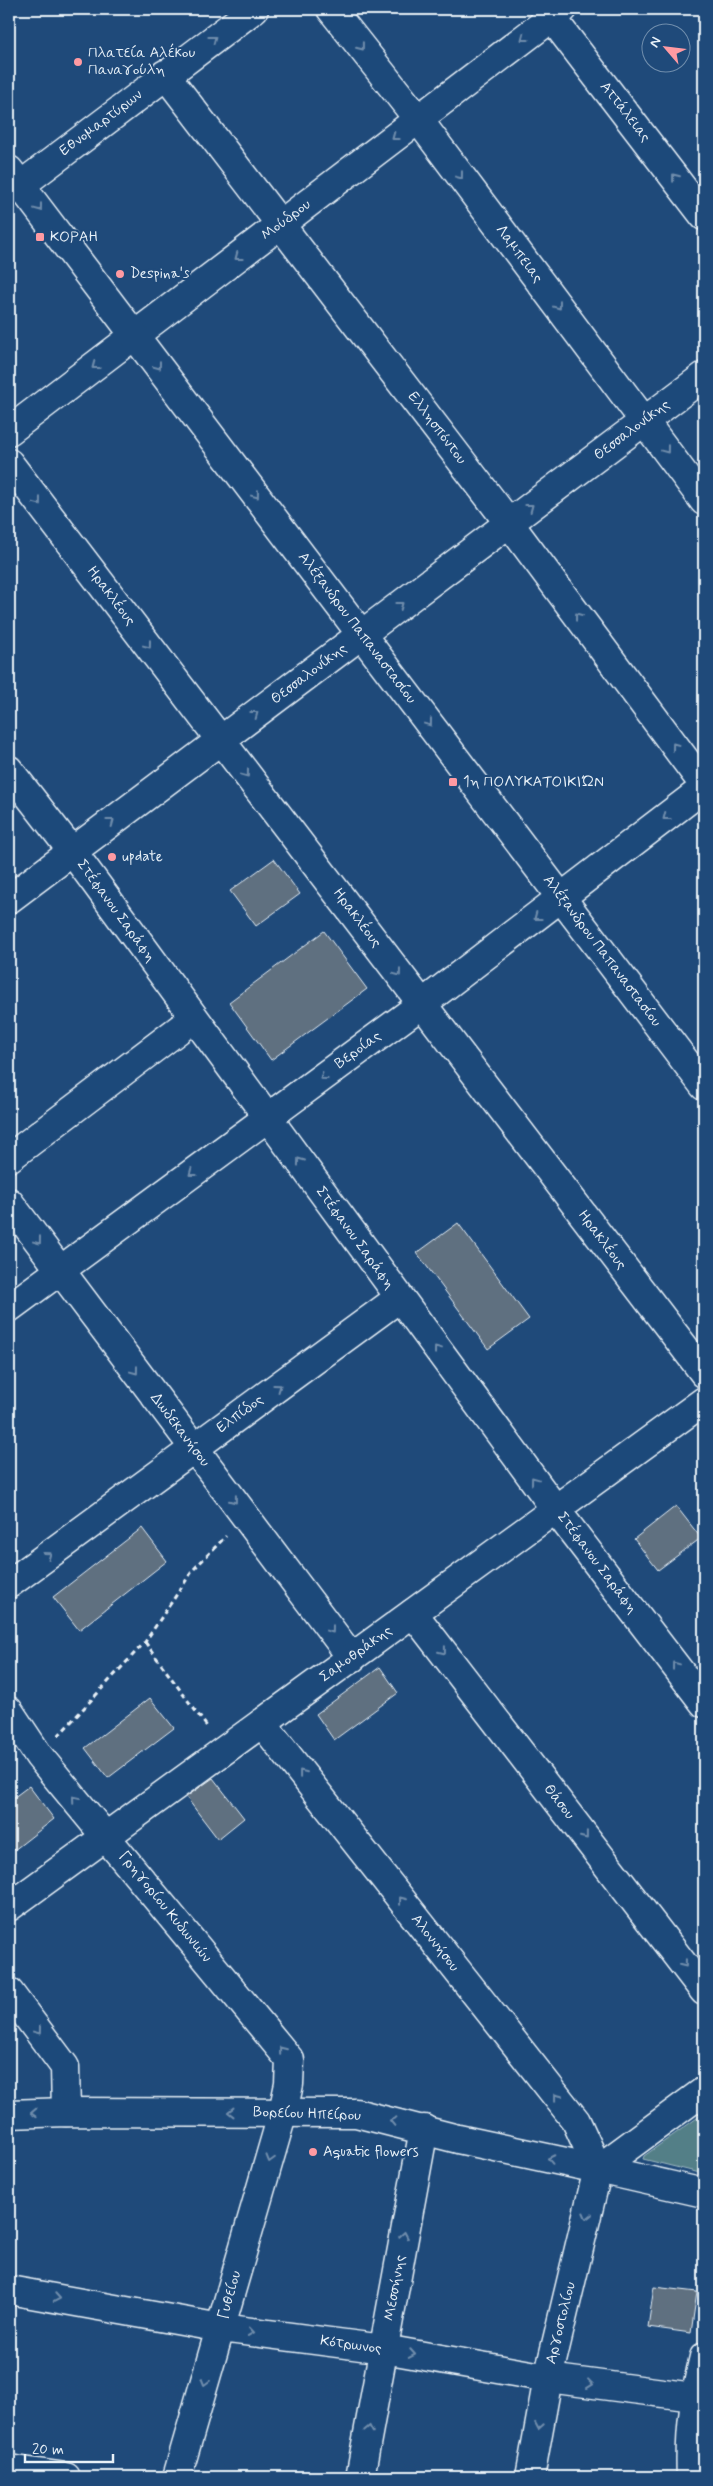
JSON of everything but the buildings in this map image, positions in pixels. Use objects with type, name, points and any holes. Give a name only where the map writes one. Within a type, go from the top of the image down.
[{"type":"street","name":"Εθνομαρτύρων","points":[[15,177],[165,74],[254,9]]},
{"type":"street","name":"Λαμπειας","points":[[331,9],[418,119],[704,500]]},
{"type":"street","name":"Μούδρου","points":[[9,431],[418,119],[553,12]]},
{"type":"street","name":"Αττάλειας","points":[[553,12],[704,216]]},
{"type":"street","name":"Ελλησπόντου","points":[[165,74],[509,523],[704,786]]},
{"type":"street","name":"Αλέξανδρου Παπαναστασίου","points":[[15,177],[704,1086]]},
{"type":"street","name":"Θεσσαλονίκης","points":[[9,899],[704,376]]},
{"type":"street","name":"Ηρακλέους","points":[[9,463],[704,1373]]},
{"type":"street","name":"Στέφανου Σαράφη","points":[[9,770],[72,851],[556,1510],[704,1704]]},
{"type":"street","name":"Βεροίας","points":[[9,1308],[422,1004],[562,898],[704,786]]},
{"type":"street","points":[[9,1158],[194,1018]]},
{"type":"street","name":"Δωδεκανήσου","points":[[9,1202],[352,1658]]},
{"type":"street","name":"Ελπίδος","points":[[9,1584],[399,1298]]},
{"type":"street","name":"Σαμοθράκης","points":[[9,1907],[704,1401]]},
{"type":"street","name":"Θάσου","points":[[413,1613],[704,1991]]},
{"type":"street","name":"Γρηγορίου Κυδωνιών","points":[[9,1711],[39,1756],[107,1836],[290,2060],[289,2084],[283,2112]]},
{"type":"street","name":"Αλοννήσου","points":[[262,1723],[576,2121],[598,2169]]},
{"type":"street","points":[[9,1992],[65,2067],[66,2112]]},
{"type":"street","points":[[598,2169],[704,2091]]},
{"type":"street","name":"Βορείου Ηπείρου","points":[[9,2114],[66,2112],[356,2113],[458,2139],[704,2193]]},
{"type":"street","name":"Γυθείου","points":[[177,2477],[283,2112]]},
{"type":"street","name":"Μεσσήνης","points":[[360,2477],[424,2129]]},
{"type":"street","name":"Αργοστολίου","points":[[530,2477],[548,2378],[598,2169]]},
{"type":"street","name":"Κότρωνος","points":[[9,2290],[221,2328],[384,2350],[548,2378],[694,2397]]},
{"type":"street","points":[[691,2477],[690,2449],[694,2397],[704,2357]]},
{"type":"street","points":[[9,2469],[66,2477]]},
{"type":"path","points":[[39,1756],[145,1642],[193,1570],[246,1516]]},
{"type":"path","points":[[145,1642],[224,1751]]},
{"type":"green space","points":[[704,2113],[704,2174],[643,2159],[644,2156]]},
{"type":"place","name":"Πλατεία Αλέκου Παναγούλη","points":[[78,62]]},
{"type":"place","name":"ΚΟΡΑΗ","points":[[40,237]]},
{"type":"place","name":"Despina's","points":[[120,274]]},
{"type":"place","name":"1η ΠΟΛΥΚΑΤΟΙΚΙΏΝ","points":[[453,782]]},
{"type":"place","name":"update","points":[[112,857]]},
{"type":"place","name":"Aquatic flowers","points":[[313,2152]]}]
